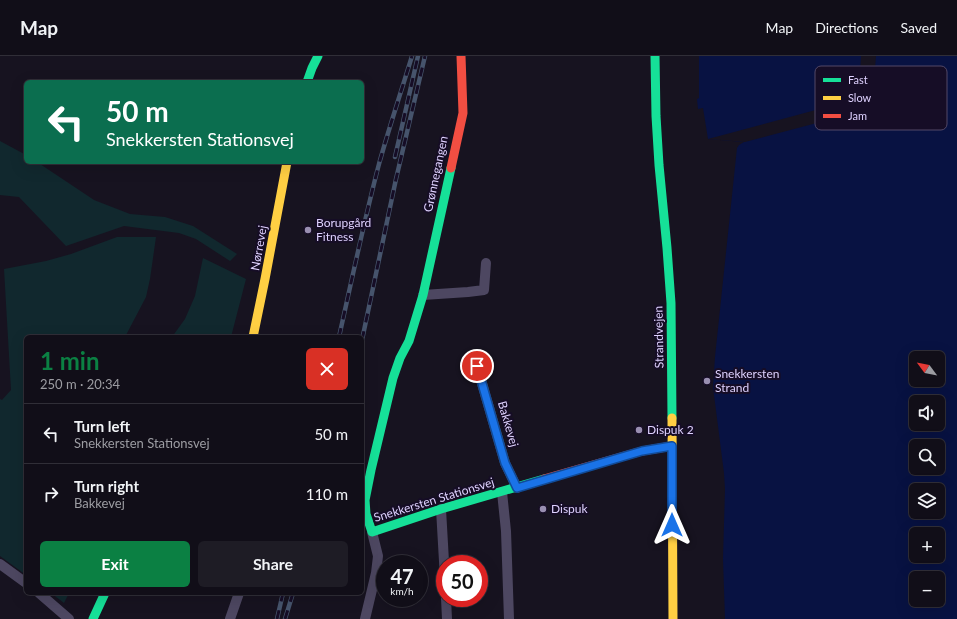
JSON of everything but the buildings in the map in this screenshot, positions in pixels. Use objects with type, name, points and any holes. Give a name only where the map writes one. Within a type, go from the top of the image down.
[{"type":"street","points":[[308,80],[318,56]]},
{"type":"street","name":"Grønnegangen","points":[[409,341],[423,296],[463,113],[461,56]]},
{"type":"street","name":"Strandvejen","points":[[655,56],[658,165],[667,248],[671,304],[673,619]]},
{"type":"street","name":"Nørrevej","points":[[253,335],[286,164]]},
{"type":"street","points":[[423,296],[484,290],[486,263]]},
{"type":"street","name":"Snekkersten Stationsvej","points":[[409,341],[400,358],[393,378],[365,500],[366,514],[372,532],[441,510],[642,451],[672,446]]},
{"type":"street","name":"Bakkevej","points":[[477,366],[505,463],[517,488]]},
{"type":"street","points":[[502,492],[506,531],[509,619]]},
{"type":"street","points":[[441,510],[444,555]]},
{"type":"street","points":[[365,619],[376,574],[378,556],[372,532]]},
{"type":"street","points":[[2,569],[24,582]]},
{"type":"street","points":[[41,595],[69,619]]},
{"type":"street","points":[[93,619],[104,595]]},
{"type":"street","points":[[230,619],[238,595]]},
{"type":"street","points":[[446,607],[447,619]]},
{"type":"green space","points":[[0,141],[24,154],[24,164],[40,164],[94,200],[130,214],[165,217],[193,226],[237,254],[230,261],[196,239],[179,233],[124,226],[66,246],[19,197],[0,195]]},
{"type":"green space","points":[[117,237],[156,237],[146,297],[126,335],[24,335],[24,574],[0,556],[0,399],[2,400],[11,390],[4,269],[46,261],[71,254]]},
{"type":"green space","points":[[203,258],[246,279],[232,335],[173,335],[185,319],[195,296]]},
{"type":"green space","points":[[54,595],[68,595],[64,603]]},
{"type":"shaded area","points":[[699,56],[957,56],[957,619],[725,619],[723,559],[725,489],[713,387],[737,148],[744,142],[708,139],[703,108],[698,109]]},
{"type":"pier","points":[[861,56],[876,56],[875,66],[860,66]]},
{"type":"pier","points":[[815,110],[815,123],[745,142],[708,139]]},
{"type":"railway","points":[[339,335],[379,164],[412,56]]},
{"type":"railway","points":[[395,157],[418,56]]},
{"type":"railway","points":[[363,335],[396,179],[425,56]]},
{"type":"railway","points":[[277,619],[283,595]]},
{"type":"railway","points":[[285,619],[292,595]]},
{"type":"traffic: fast","points":[[308,80],[318,56]]},
{"type":"traffic: fast","points":[[655,56],[656,116],[659,165],[671,303],[672,418]]},
{"type":"traffic: fast","points":[[451,168],[423,295],[409,341],[400,358],[393,378],[365,500],[366,514],[372,532],[441,509],[544,479]]},
{"type":"traffic: fast","points":[[93,619],[104,595]]},
{"type":"traffic: slow","points":[[253,335],[287,164]]},
{"type":"traffic: slow","points":[[672,418],[673,619]]},
{"type":"traffic: jam","points":[[451,168],[463,113],[461,56]]},
{"type":"traffic: jam","points":[[544,479],[642,451],[672,446]]},
{"type":"place","name":"Borupgård Fitness","points":[[308,230]]},
{"type":"place","name":"Snekkersten Strand","points":[[707,381]]},
{"type":"place","name":"Dispuk 2","points":[[639,430]]},
{"type":"place","name":"Dispuk","points":[[543,509]]},
{"type":"route","points":[[477,366],[505,463],[517,488],[642,451],[672,446],[672,525]]}]
